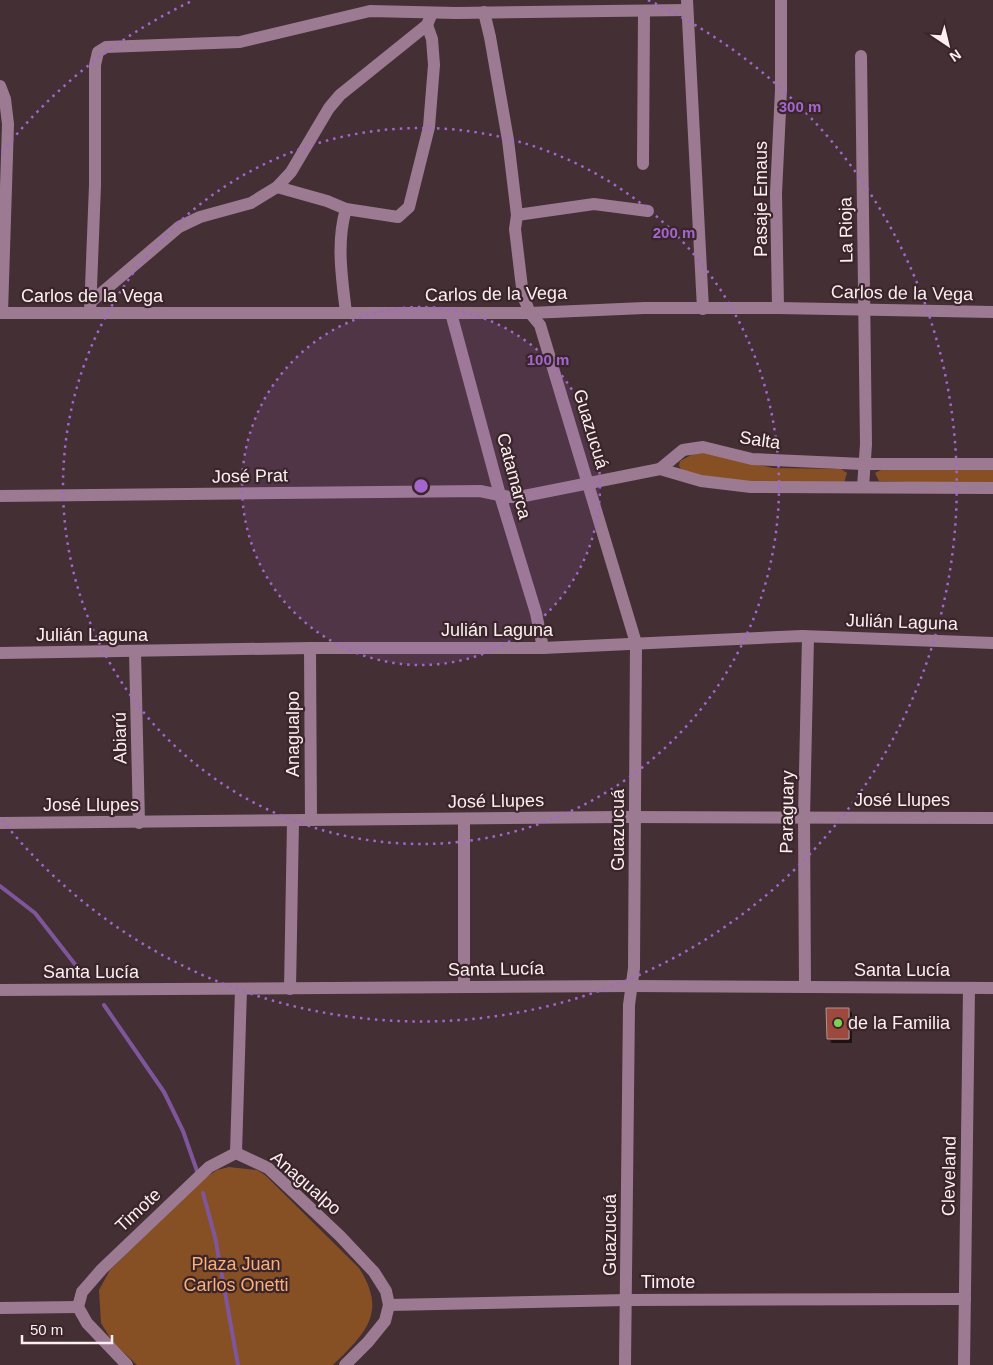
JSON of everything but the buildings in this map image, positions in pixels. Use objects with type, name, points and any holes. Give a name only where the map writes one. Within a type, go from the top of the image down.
[{"type":"street","name":"Pasaje Emaus","points":[[778,308],[776,193],[781,90],[781,0]]},
{"type":"street","points":[[91,307],[95,65],[98,52],[106,47],[240,42],[369,6],[432,13],[644,12],[687,5],[703,309]]},
{"type":"street","name":"Guazucuá","points":[[484,12],[507,135],[517,215],[515,229],[523,296],[530,313],[540,325],[636,643],[634,968],[631,986],[625,1365]]},
{"type":"street","points":[[643,164],[644,12]]},
{"type":"street","points":[[91,307],[179,227],[200,216],[251,203],[277,187],[291,172],[329,108],[340,95],[427,25],[432,13]]},
{"type":"street","points":[[277,187],[327,201],[346,209],[398,216],[409,207],[429,127],[434,65],[432,39],[427,25]]},
{"type":"street","name":"La Rioja","points":[[861,56],[866,444],[863,464]]},
{"type":"street","points":[[0,86],[5,98],[8,124],[1,313]]},
{"type":"street","points":[[517,215],[594,204],[648,211]]},
{"type":"street","points":[[346,209],[342,223],[340,250],[346,313]]},
{"type":"street","name":"Carlos de la Vega","points":[[1,313],[91,307],[346,313],[530,313],[778,308],[993,312]]},
{"type":"street","name":"Catamarca","points":[[452,313],[500,494],[536,613],[543,648]]},
{"type":"street","name":"Salta","points":[[660,469],[684,450],[703,447],[752,459],[863,464],[993,464]]},
{"type":"street","points":[[863,464],[863,488]]},
{"type":"street","name":"Salta","points":[[500,494],[519,497],[660,469],[722,485],[751,488],[993,488]]},
{"type":"street","name":"José Prat","points":[[0,496],[480,491],[500,494]]},
{"type":"street","name":"Julián Laguna","points":[[0,653],[310,648],[543,648],[808,637],[993,643]]},
{"type":"street","name":"Paraguary","points":[[805,987],[804,817],[808,637]]},
{"type":"street","name":"Anagualpo","points":[[310,648],[311,820]]},
{"type":"street","name":"Abiarú","points":[[135,652],[139,823]]},
{"type":"street","name":"José Llupes","points":[[0,823],[804,817],[993,818]]},
{"type":"street","points":[[464,819],[464,987]]},
{"type":"street","points":[[290,989],[293,821]]},
{"type":"street","name":"Santa Lucía","points":[[0,990],[631,986],[993,988]]},
{"type":"street","name":"Cleveland","points":[[964,1365],[969,988]]},
{"type":"street","points":[[236,1153],[241,989]]},
{"type":"street","name":"Anagualpo","points":[[236,1153],[268,1168],[340,1236],[374,1272],[386,1291],[389,1305]]},
{"type":"street","name":"Timote","points":[[78,1307],[82,1292],[102,1269],[209,1167],[236,1153]]},
{"type":"street","name":"Timote","points":[[389,1305],[627,1300],[965,1298]]},
{"type":"street","points":[[345,1365],[368,1342],[385,1320],[389,1305]]},
{"type":"street","points":[[0,1308],[78,1307],[87,1323],[127,1365]]},
{"type":"green space","points":[[695,453],[704,453],[773,468],[841,469],[847,473],[844,483],[741,485],[683,472],[679,466],[680,461]]},
{"type":"green space","points":[[883,469],[993,470],[993,485],[879,481],[875,473]]},
{"type":"green space","name":"Plaza Juan Carlos Onetti","points":[[229,1167],[257,1170],[265,1175],[359,1268],[368,1284],[372,1298],[372,1310],[369,1321],[355,1343],[333,1365],[137,1365],[112,1341],[101,1323],[99,1290],[110,1270],[205,1178],[217,1170]]},
{"type":"waterway","points":[[0,886],[35,913],[81,972]]},
{"type":"waterway","points":[[104,1005],[164,1092],[183,1131],[197,1171]]},
{"type":"waterway","points":[[203,1193],[215,1237],[238,1365]]},
{"type":"place","name":"de la Familia","points":[[838,1023]]}]
